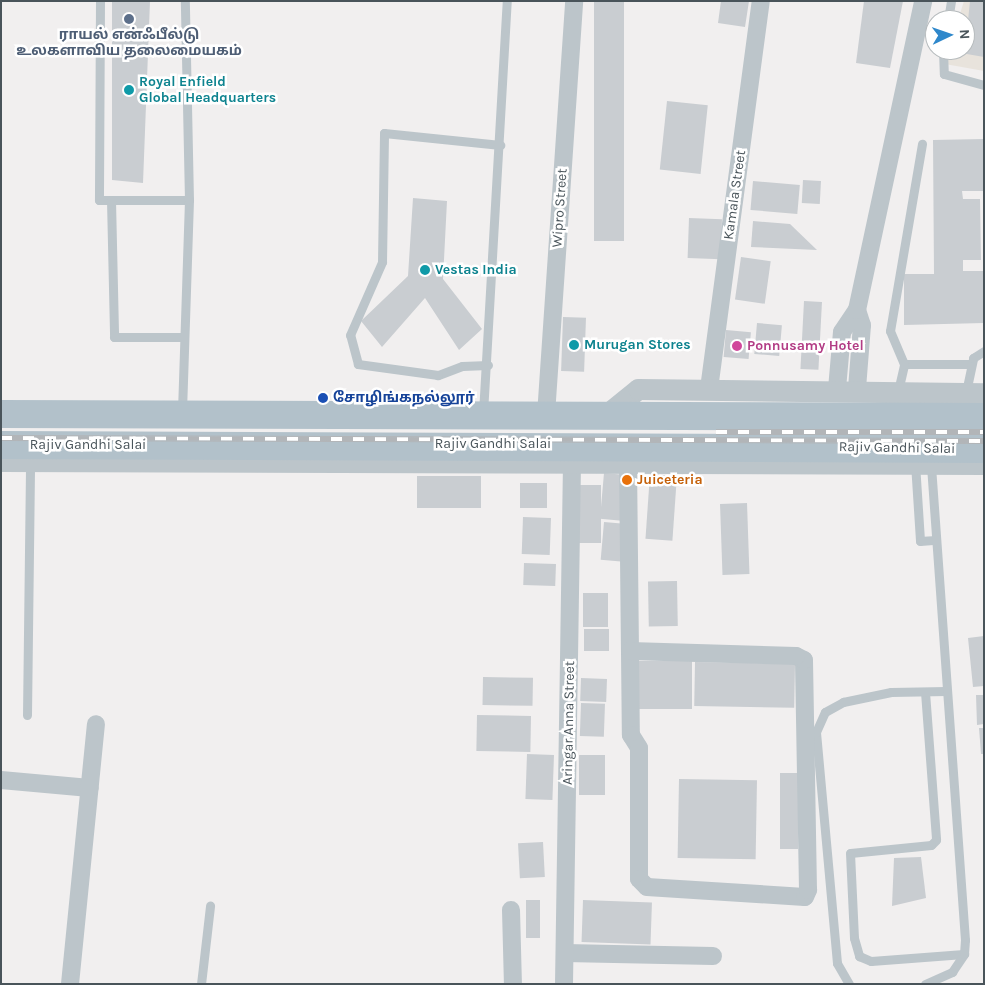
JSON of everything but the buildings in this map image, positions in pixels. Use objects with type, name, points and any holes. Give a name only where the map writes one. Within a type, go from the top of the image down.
[{"type":"main road","points":[[1,414],[984,417]]},
{"type":"main road","name":"Rajiv Gandhi Salai","points":[[1,445],[975,456]]},
{"type":"street","name":"Wipro Street","points":[[546,415],[574,1]]},
{"type":"street","name":"Kamala Street","points":[[709,389],[762,1]]},
{"type":"street","points":[[847,389],[842,332],[857,310],[923,1]]},
{"type":"street","points":[[606,415],[638,389],[847,389],[898,392],[975,392]]},
{"type":"street","points":[[1,461],[304,465],[572,462],[923,463],[975,456]]},
{"type":"street","name":"Aringar Anna Street","points":[[564,984],[572,462]]},
{"type":"street","points":[[628,462],[630,652],[631,735],[639,748],[638,875],[643,885],[805,898],[808,890],[804,660],[796,656],[630,652]]},
{"type":"street","points":[[70,984],[96,724]]},
{"type":"street","points":[[1,780],[90,788]]},
{"type":"street","points":[[511,910],[513,984]]},
{"type":"street","points":[[565,953],[713,956]]},
{"type":"lane","points":[[100,1],[99,200],[188,200]]},
{"type":"lane","points":[[182,414],[188,200],[185,1]]},
{"type":"lane","points":[[483,415],[488,365],[507,1]]},
{"type":"lane","points":[[943,60],[944,74],[984,85]]},
{"type":"lane","points":[[488,365],[462,366],[438,374],[358,364],[350,335],[382,262],[384,133],[500,144]]},
{"type":"lane","points":[[898,392],[904,364],[890,331],[922,144]]},
{"type":"lane","points":[[111,200],[114,337],[184,337]]},
{"type":"lane","points":[[904,364],[970,364],[984,351]]},
{"type":"lane","points":[[970,364],[975,392]]},
{"type":"lane","points":[[27,715],[30,460]]},
{"type":"lane","points":[[923,463],[936,540],[964,954],[952,972],[925,984]]},
{"type":"lane","points":[[923,463],[920,541],[936,540]]},
{"type":"lane","points":[[849,984],[837,963],[816,732],[825,712],[843,702],[891,692],[946,691]]},
{"type":"lane","points":[[925,692],[936,840],[931,846],[850,852],[854,938],[859,956],[870,961],[964,954]]},
{"type":"lane","points":[[201,984],[210,906]]},
{"type":"shaded area","points":[[964,1],[984,1],[984,71],[945,64],[946,60],[975,60],[975,10],[961,10]]},
{"type":"railway","points":[[716,432],[984,432]]},
{"type":"railway","points":[[1,438],[984,441]]},
{"type":"place","name":"ராயல் என்ஃபீல்டு உலகளாவிய தலைமையகம்","points":[[129,19]]},
{"type":"place","name":"Royal Enfield Global Headquarters","points":[[129,90]]},
{"type":"place","name":"Vestas India","points":[[425,270]]},
{"type":"place","name":"Murugan Stores","points":[[574,345]]},
{"type":"place","name":"Ponnusamy Hotel","points":[[737,346]]},
{"type":"place","name":"சோழிங்கநல்லூர்","points":[[323,398]]},
{"type":"place","name":"Juiceteria","points":[[627,480]]}]
